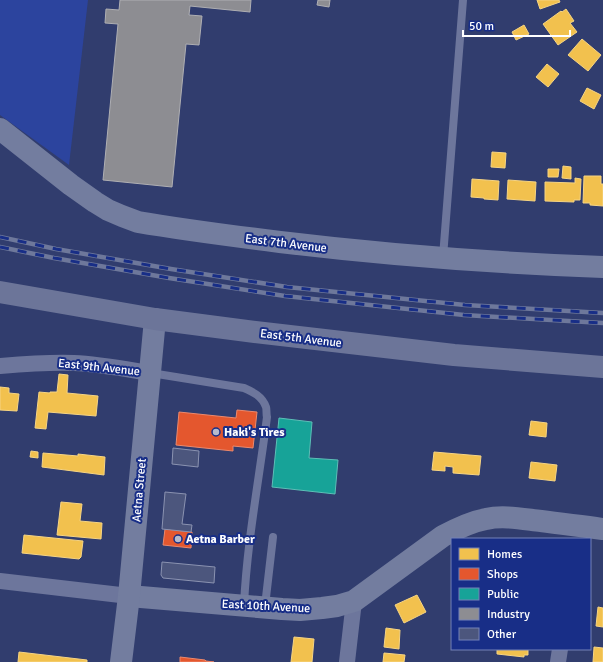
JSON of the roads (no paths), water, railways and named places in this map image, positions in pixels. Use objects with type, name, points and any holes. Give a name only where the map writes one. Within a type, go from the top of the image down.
[{"type":"main road","name":"East 5th Avenue","points":[[0,292],[155,318],[255,332],[454,355],[586,367],[603,367]]},
{"type":"street","name":"East 7th Avenue","points":[[0,128],[95,202],[108,210],[138,222],[319,247],[381,253],[443,258],[603,266]]},
{"type":"street","name":"Aetna Street","points":[[121,662],[129,596],[155,318]]},
{"type":"street","name":"East 9th Avenue","points":[[0,366],[35,363],[73,363],[150,373]]},
{"type":"street","name":"East 10th Avenue","points":[[0,581],[129,596],[300,610],[337,606],[354,601],[442,536],[472,522],[487,518],[503,518],[519,519],[571,532],[603,529]]},
{"type":"street","points":[[347,662],[354,601]]},
{"type":"street","points":[[558,662],[560,650]]},
{"type":"lane","points":[[443,258],[464,0]]},
{"type":"lane","points":[[150,373],[244,388],[253,392],[260,398],[266,407],[267,417],[253,514],[245,585],[254,607]]},
{"type":"lane","points":[[254,607],[273,537]]},
{"type":"railway","points":[[0,237],[56,249],[287,287],[465,305],[603,313]]},
{"type":"railway","points":[[0,247],[169,278],[285,296],[464,315],[603,323]]},
{"type":"place","name":"Haki's Tires","points":[[216,432]]},
{"type":"place","name":"Aetna Barber","points":[[178,539]]}]
